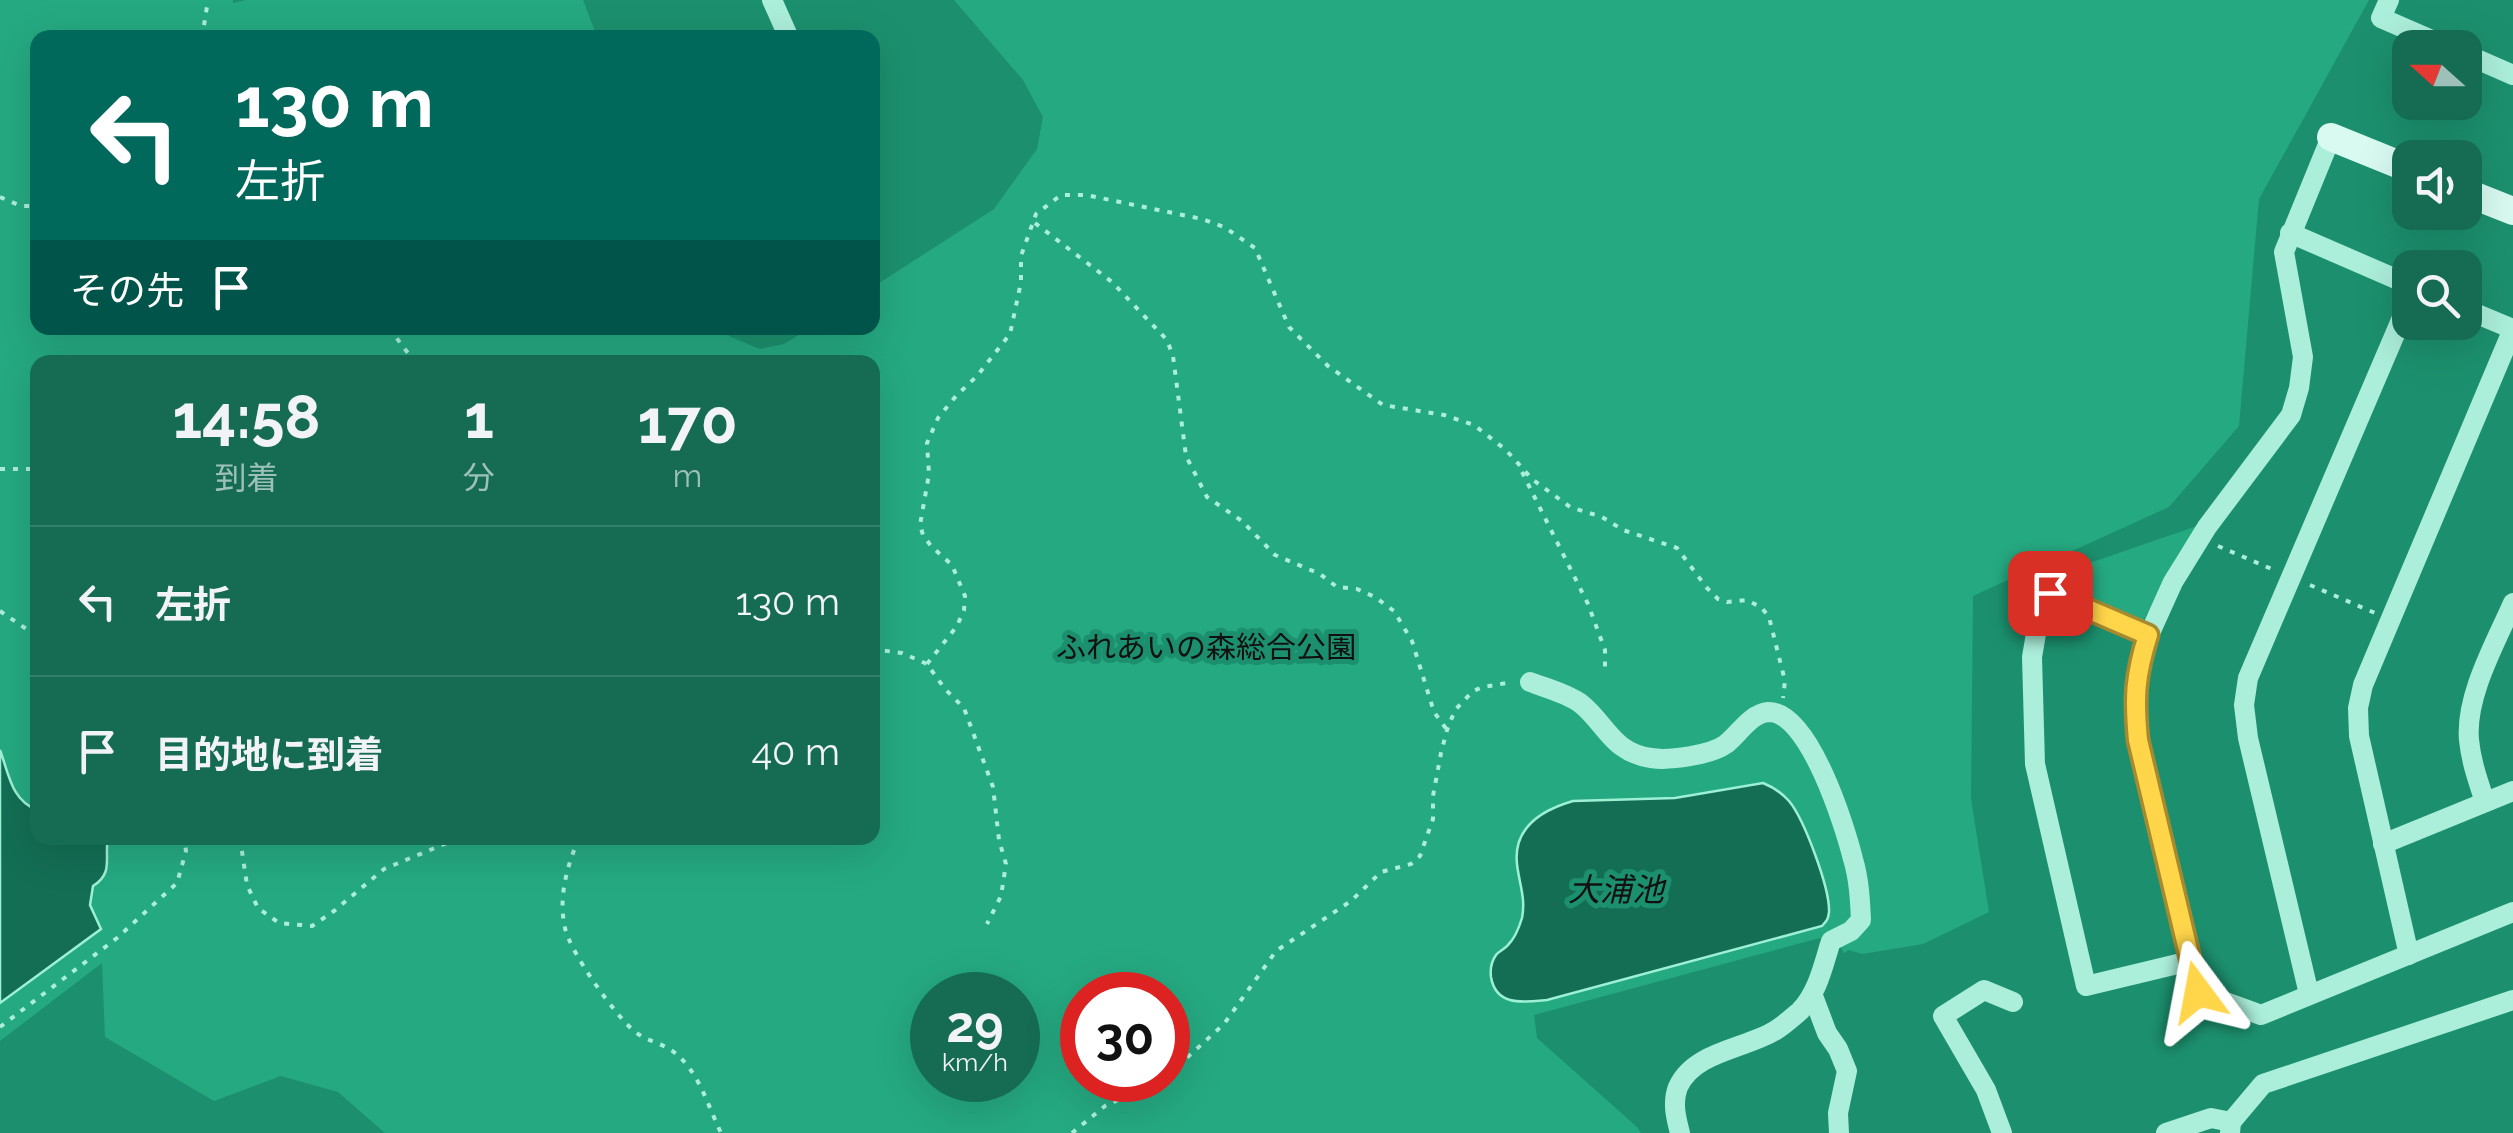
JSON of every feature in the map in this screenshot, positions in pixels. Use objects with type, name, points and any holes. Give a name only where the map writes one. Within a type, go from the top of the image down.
[{"type":"street","points":[[772,0],[785,30]]},
{"type":"street","points":[[2389,0],[2381,18],[2409,30]]},
{"type":"street","points":[[2482,61],[2513,75]]},
{"type":"street","points":[[2392,162],[2330,137],[2284,252],[2302,357],[2299,388],[2290,415],[2207,527],[2173,582],[2148,635],[2137,671],[2134,706],[2138,740],[2198,992],[2261,1015],[2513,912]]},
{"type":"street","points":[[2482,199],[2513,212]]},
{"type":"street","points":[[2290,232],[2392,277]]},
{"type":"street","points":[[2409,954],[2358,736],[2358,708],[2363,685],[2513,329],[2482,316]]},
{"type":"street","points":[[2309,994],[2248,738],[2244,705],[2248,678],[2392,340]]},
{"type":"street","points":[[2148,635],[2050,593],[2038,622],[2032,657],[2035,764],[2086,986],[2190,961]]},
{"type":"street","points":[[2484,802],[2468,736],[2471,707],[2513,603]]},
{"type":"street","points":[[1530,682],[1574,699],[1613,740],[1649,758],[1722,747],[1758,715],[1768,712],[1786,718],[1815,756],[1854,860],[1861,920],[1851,931],[1831,941],[1813,996],[1776,1030],[1690,1070],[1678,1088],[1675,1110],[1680,1133]]},
{"type":"street","points":[[2383,844],[2513,791]]},
{"type":"street","points":[[2002,1133],[1986,1090],[1943,1016],[1984,990],[2013,1002]]},
{"type":"street","points":[[1813,996],[1847,1071],[1838,1133]]},
{"type":"street","points":[[2166,1133],[2211,1118],[2231,1128],[2263,1084],[2513,1000]]},
{"type":"path","points":[[203,30],[208,0]]},
{"type":"path","points":[[927,664],[957,626],[965,596],[952,565],[931,546],[920,526],[928,474],[927,443],[938,418],[1010,334],[1021,282],[1021,256],[1036,214],[1060,195],[1086,195],[1224,226],[1255,248],[1289,327],[1328,366],[1383,405],[1444,415],[1474,425],[1506,450],[1518,466],[1588,604],[1605,650],[1605,668]]},
{"type":"path","points":[[0,197],[30,206]]},
{"type":"path","points":[[1034,222],[1112,282],[1167,340],[1173,356],[1186,456],[1208,497],[1242,521],[1275,555],[1338,586],[1376,596],[1394,610],[1412,641],[1434,712],[1447,730]]},
{"type":"path","points":[[394,335],[409,355]]},
{"type":"path","points":[[1518,466],[1570,506],[1677,548],[1718,599],[1746,600],[1760,607],[1769,616],[1785,681],[1786,718]]},
{"type":"path","points":[[0,469],[30,469]]},
{"type":"path","points":[[0,611],[30,632]]},
{"type":"path","points":[[880,651],[902,653],[927,664],[964,708],[993,787],[1006,864],[1001,896],[987,924]]},
{"type":"path","points":[[1190,1056],[1224,1024],[1276,951],[1351,902],[1381,872],[1411,864],[1420,856],[1433,819],[1436,782],[1455,710],[1482,686],[1530,682]]},
{"type":"path","points":[[0,1028],[117,938],[177,883],[185,845]]},
{"type":"path","points":[[241,845],[247,885],[258,908],[279,923],[312,926],[384,869],[442,845]]},
{"type":"path","points":[[576,845],[568,862],[564,890],[565,930],[595,986],[632,1029],[676,1054],[699,1083],[721,1133]]},
{"type":"path","points":[[1072,1133],[1114,1102]]},
{"type":"green space","name":"ふれあいの森総合公園","points":[[0,0],[583,0],[594,30],[30,30],[30,335],[728,335],[760,349],[784,344],[799,335],[880,335],[880,282],[994,209],[1037,149],[1043,117],[1023,80],[954,0],[2369,0],[2259,199],[2239,426],[2169,507],[1973,596],[1971,799],[1989,912],[1923,944],[1862,954],[1849,950],[1844,953],[1820,938],[1534,1015],[1537,1038],[1641,1133],[385,1133],[338,1092],[281,1076],[214,1101],[105,1037],[102,963],[0,1041]]},
{"type":"green space","points":[[2200,525],[2178,554],[2143,621],[2068,587],[2078,567]]},
{"type":"water","points":[[0,750],[16,793],[30,807],[30,845],[108,845],[106,870],[93,886],[90,905],[101,929],[0,1003]]},
{"type":"water","name":"大浦池","points":[[1763,783],[1789,801],[1809,838],[1828,901],[1828,917],[1822,926],[1547,1000],[1512,1001],[1499,994],[1491,968],[1521,922],[1523,897],[1517,851],[1532,822],[1573,801],[1675,798]]},
{"type":"route","points":[[2050,593],[2148,635],[2137,671],[2134,706],[2138,740],[2198,992]]}]
